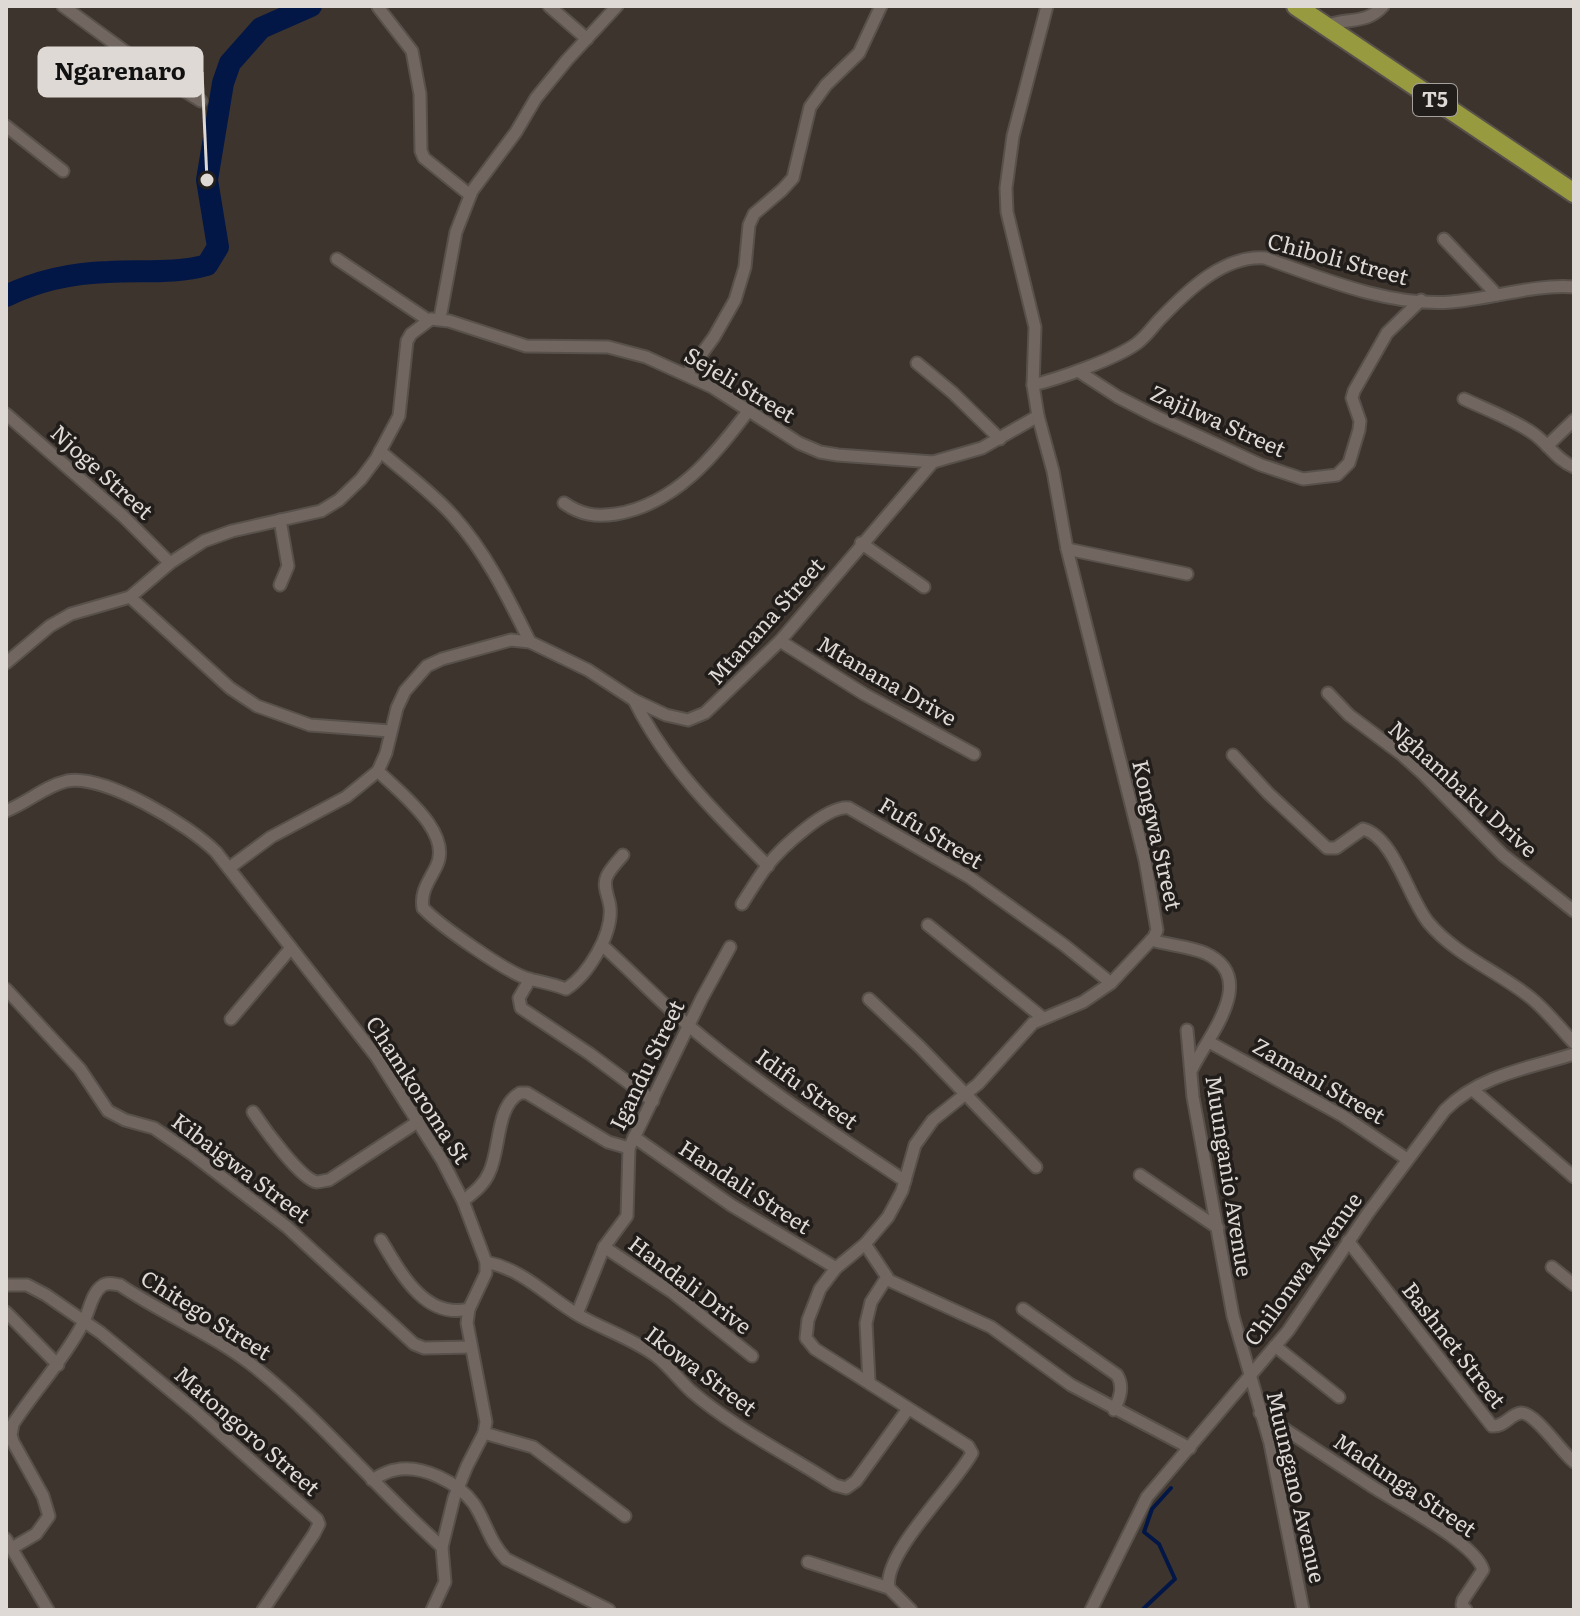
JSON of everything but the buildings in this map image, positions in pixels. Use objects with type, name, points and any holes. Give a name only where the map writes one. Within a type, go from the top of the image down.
[{"type":"highway","name":"T5","points":[[1296,6],[1574,193]]},
{"type":"street","points":[[63,6],[149,69],[201,101]]},
{"type":"street","points":[[549,6],[587,39]]},
{"type":"street","points":[[6,663],[50,626],[71,614],[130,597],[170,563],[204,541],[232,531],[321,511],[361,479],[399,416],[407,341],[411,334],[434,319],[453,240],[470,195],[516,132],[536,98],[617,6]]},
{"type":"street","points":[[687,374],[714,337],[735,300],[745,267],[749,225],[754,214],[793,178],[810,107],[826,85],[859,53],[881,6]]},
{"type":"street","name":"Kongwa Street","points":[[889,1588],[889,1574],[909,1540],[972,1453],[968,1446],[869,1381],[823,1355],[806,1338],[808,1320],[820,1289],[836,1268],[865,1244],[888,1217],[897,1203],[915,1145],[933,1120],[990,1071],[1019,1036],[1043,1018],[1083,1002],[1111,983],[1151,940],[1158,924],[1038,416],[1033,385],[1035,327],[1030,297],[1009,229],[1006,188],[1013,136],[1047,6]]},
{"type":"street","points":[[1325,26],[1339,20],[1366,20],[1383,6]]},
{"type":"street","points":[[378,7],[412,51],[420,94],[421,151],[431,164],[470,195]]},
{"type":"street","points":[[6,126],[63,171]]},
{"type":"street","points":[[1444,239],[1497,295]]},
{"type":"street","name":"Chiboli Street","points":[[1033,385],[1057,380],[1133,346],[1199,284],[1220,269],[1247,258],[1265,258],[1388,297],[1448,303],[1535,287],[1574,287]]},
{"type":"street","name":"Sejeli Street","points":[[337,259],[434,319],[531,347],[601,346],[619,349],[687,374],[799,443],[820,452],[860,458],[933,462],[982,448],[1038,416]]},
{"type":"street","name":"Zajilwa Street","points":[[1078,371],[1118,397],[1261,465],[1303,479],[1337,475],[1349,463],[1359,430],[1360,421],[1352,398],[1354,391],[1387,333],[1421,300]]},
{"type":"street","points":[[917,363],[1000,439]]},
{"type":"street","points":[[1464,399],[1519,425],[1547,446],[1556,457],[1574,467]]},
{"type":"street","points":[[564,503],[586,515],[627,512],[654,504],[679,487],[713,454],[749,410]]},
{"type":"street","name":"Njoge Street","points":[[6,414],[123,516],[170,563]]},
{"type":"street","points":[[1547,446],[1574,420]]},
{"type":"street","points":[[380,451],[433,495],[469,535],[491,568],[530,642]]},
{"type":"street","name":"Mtanana Street","points":[[530,642],[588,670],[634,700],[675,718],[695,718],[711,709],[780,641],[933,462]]},
{"type":"street","points":[[280,520],[288,561],[280,585]]},
{"type":"street","points":[[861,543],[924,587]]},
{"type":"street","points":[[1067,549],[1187,574]]},
{"type":"street","points":[[130,597],[230,688],[257,706],[310,725],[390,731]]},
{"type":"street","points":[[229,868],[271,837],[346,797],[378,771],[405,691],[427,666],[511,640],[530,642]]},
{"type":"street","name":"Mtanana Drive","points":[[780,641],[864,694],[974,754]]},
{"type":"street","name":"Nghambaku Drive","points":[[1328,693],[1349,715],[1422,773],[1503,855],[1574,911]]},
{"type":"street","points":[[634,700],[649,728],[680,771],[768,866]]},
{"type":"street","points":[[1233,755],[1327,848],[1336,848],[1363,829],[1379,837],[1421,912],[1434,929],[1531,998],[1574,1043]]},
{"type":"street","points":[[378,771],[429,823],[440,841],[442,852],[426,884],[423,908],[505,967],[530,979],[544,980],[566,989],[603,946],[610,923],[605,884],[607,876],[623,855]]},
{"type":"street","name":"Chamkoroma St","points":[[6,811],[59,783],[81,780],[100,783],[191,830],[210,845],[376,1056],[419,1121],[463,1201],[486,1262]]},
{"type":"street","name":"Fufu Street","points":[[742,904],[768,866],[789,844],[831,811],[849,808],[969,877],[1111,983]]},
{"type":"street","points":[[928,925],[1043,1018]]},
{"type":"street","points":[[1151,940],[1199,951],[1220,962],[1229,979],[1228,997],[1209,1042],[1192,1069]]},
{"type":"street","name":"Idifu Street","points":[[603,946],[688,1026],[831,1132],[905,1181]]},
{"type":"street","name":"Igandu Street","points":[[463,1201],[484,1183],[490,1172],[506,1105],[520,1093],[527,1093],[608,1142],[632,1142],[730,947]]},
{"type":"street","points":[[231,1019],[291,948]]},
{"type":"street","points":[[530,979],[519,998],[521,1008],[653,1101]]},
{"type":"street","name":"Kibaigwa Street","points":[[6,989],[80,1069],[108,1111],[125,1120],[154,1128],[192,1154],[287,1227],[414,1344],[424,1348],[471,1347]]},
{"type":"street","points":[[869,999],[1036,1167]]},
{"type":"street","name":"Muunganio Avenue","points":[[1187,1030],[1193,1097],[1233,1316],[1250,1373]]},
{"type":"street","name":"Zamani Street","points":[[1209,1042],[1343,1116],[1407,1159]]},
{"type":"street","name":"Chilonwa Avenue","points":[[1091,1610],[1147,1497],[1297,1319],[1348,1241],[1449,1106],[1506,1072],[1535,1067],[1574,1054]]},
{"type":"street","points":[[1473,1090],[1574,1177]]},
{"type":"street","points":[[253,1112],[307,1178],[318,1182],[329,1180],[419,1121]]},
{"type":"street","points":[[577,1314],[604,1247],[624,1223],[629,1210],[632,1142]]},
{"type":"street","name":"Handali Street","points":[[632,1142],[836,1268]]},
{"type":"street","points":[[1140,1175],[1218,1228]]},
{"type":"street","points":[[381,1240],[397,1268],[425,1300],[447,1311],[469,1309]]},
{"type":"street","name":"Bashnet Street","points":[[1348,1241],[1492,1426],[1499,1427],[1519,1414],[1525,1414],[1571,1460]]},
{"type":"street","points":[[865,1244],[886,1279],[991,1327],[1071,1385],[1190,1448]]},
{"type":"street","name":"Handali Drive","points":[[604,1247],[672,1292],[752,1356]]},
{"type":"street","points":[[432,1610],[445,1582],[442,1547],[458,1486],[484,1433],[485,1407],[467,1323],[469,1309],[486,1273],[486,1262]]},
{"type":"street","name":"Ikowa Street","points":[[486,1262],[505,1265],[531,1279],[577,1314],[657,1357],[691,1391],[759,1439],[835,1485],[846,1488],[856,1481],[908,1409]]},
{"type":"street","points":[[1552,1267],[1574,1285]]},
{"type":"street","points":[[869,1381],[866,1323],[871,1302],[886,1279]]},
{"type":"street","name":"Chitego Street","points":[[8,1544],[36,1534],[49,1516],[43,1496],[13,1442],[12,1428],[85,1322],[101,1286],[108,1283],[120,1285],[255,1367],[307,1413],[442,1547]]},
{"type":"street","points":[[6,1285],[27,1285],[85,1322]]},
{"type":"street","points":[[1023,1309],[1117,1375],[1121,1381],[1121,1392],[1114,1410]]},
{"type":"street","points":[[6,1312],[58,1365]]},
{"type":"street","name":"Matongoro Street","points":[[85,1322],[183,1401],[317,1519],[319,1524],[314,1534],[263,1610]]},
{"type":"street","points":[[1275,1346],[1339,1397]]},
{"type":"street","name":"Muungano Avenue","points":[[1250,1373],[1276,1470],[1303,1610]]},
{"type":"street","name":"Madunga Street","points":[[1259,1413],[1420,1514],[1477,1559],[1483,1570],[1463,1602],[1466,1610]]},
{"type":"street","points":[[484,1433],[533,1447],[625,1516]]},
{"type":"street","points":[[1571,1460],[1574,1444]]},
{"type":"street","points":[[372,1480],[400,1469],[429,1474],[458,1486],[476,1508],[495,1546],[510,1562],[609,1610]]},
{"type":"street","points":[[8,1544],[48,1610]]},
{"type":"street","points":[[808,1562],[889,1588],[911,1610]]},
{"type":"waterway","points":[[6,296],[69,276],[170,271],[207,265],[218,247],[207,180],[223,83],[230,63],[261,28],[311,6]]},
{"type":"waterway","points":[[1142,1610],[1175,1579],[1159,1544],[1144,1532],[1152,1509],[1171,1488]]},
{"type":"place","name":"Ngarenaro","points":[[207,180]]}]
